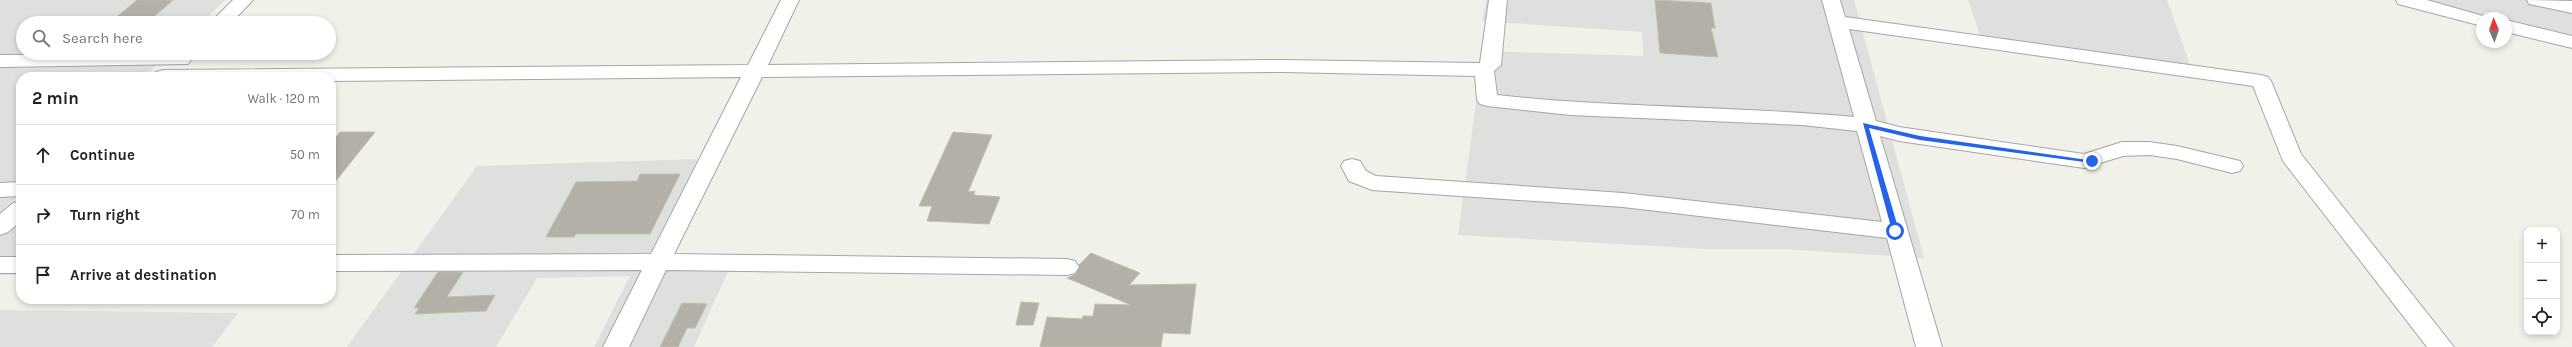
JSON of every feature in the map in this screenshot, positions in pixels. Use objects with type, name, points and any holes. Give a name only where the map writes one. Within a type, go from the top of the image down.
[{"type":"street","points":[[227,16],[244,0]]},
{"type":"street","points":[[616,347],[660,262],[790,0]]},
{"type":"street","points":[[336,75],[755,69],[1282,66],[1484,69],[1491,65],[1498,0]]},
{"type":"street","points":[[1831,0],[1865,125],[1929,347]]},
{"type":"street","points":[[2404,0],[2476,18]]},
{"type":"street","points":[[2536,0],[2572,7]]},
{"type":"street","points":[[1837,22],[2261,81],[2291,156],[2441,347]]},
{"type":"street","points":[[2512,27],[2572,42]]},
{"type":"street","points":[[0,61],[137,60]]},
{"type":"street","points":[[115,72],[137,60]]},
{"type":"street","points":[[168,72],[181,60]]},
{"type":"street","points":[[1484,69],[1487,100],[1570,109],[1802,119],[1865,125],[1906,136],[2084,161],[2092,161],[2098,156],[2123,149],[2158,150],[2196,156],[2232,166]]},
{"type":"street","points":[[1352,166],[1357,176],[1372,183],[1623,200],[1895,231]]},
{"type":"street","points":[[0,190],[16,188]]},
{"type":"street","points":[[0,227],[16,213]]},
{"type":"street","points":[[336,262],[531,264],[660,262],[1067,267]]},
{"type":"street","points":[[0,265],[16,265]]},
{"type":"shaded area","points":[[0,0],[225,0],[208,16],[16,16],[16,60],[162,60],[149,72],[16,72],[16,198],[4,209],[16,209],[16,275],[0,275]]},
{"type":"shaded area","points":[[1486,0],[1854,0],[1924,258],[1781,249],[1708,249],[1458,235],[1483,51],[1643,56],[1642,32],[1482,21]]},
{"type":"shaded area","points":[[1968,0],[2167,0],[2191,67],[1982,41]]},
{"type":"shaded area","points":[[2407,0],[2572,0],[2572,39],[2512,24],[2512,12],[2476,12],[2476,16]]},
{"type":"shaded area","points":[[698,159],[643,267],[730,267],[694,347],[594,347],[630,276],[537,278],[496,347],[347,347],[477,166]]},
{"type":"shaded area","points":[[0,310],[238,313],[212,347],[0,347]]},
{"type":"building","points":[[137,0],[173,0],[155,16],[118,16]]},
{"type":"building","points":[[1655,0],[1711,3],[1715,28],[1711,28],[1718,57],[1660,53]]},
{"type":"building","points":[[340,132],[375,132],[336,181],[336,137]]},
{"type":"building","points":[[953,132],[992,135],[968,192],[975,191],[974,195],[1000,197],[989,224],[927,221],[932,206],[919,206]]},
{"type":"building","points":[[640,174],[680,174],[650,234],[576,234],[574,237],[546,237],[576,182],[637,181]]},
{"type":"building","points":[[1091,253],[1140,273],[1129,285],[1196,284],[1190,334],[1163,333],[1161,347],[1040,347],[1047,317],[1082,319],[1083,316],[1093,316],[1095,304],[1131,305],[1067,278],[1076,274],[1079,265]]},
{"type":"building","points":[[438,272],[463,272],[447,297],[495,295],[486,311],[415,314],[419,308],[414,308]]},
{"type":"building","points":[[1021,302],[1039,303],[1033,325],[1016,325]]},
{"type":"building","points":[[682,303],[707,304],[695,328],[687,328],[678,347],[660,347]]},
{"type":"route","points":[[1895,231],[1865,125],[1920,138],[2092,161]]}]
